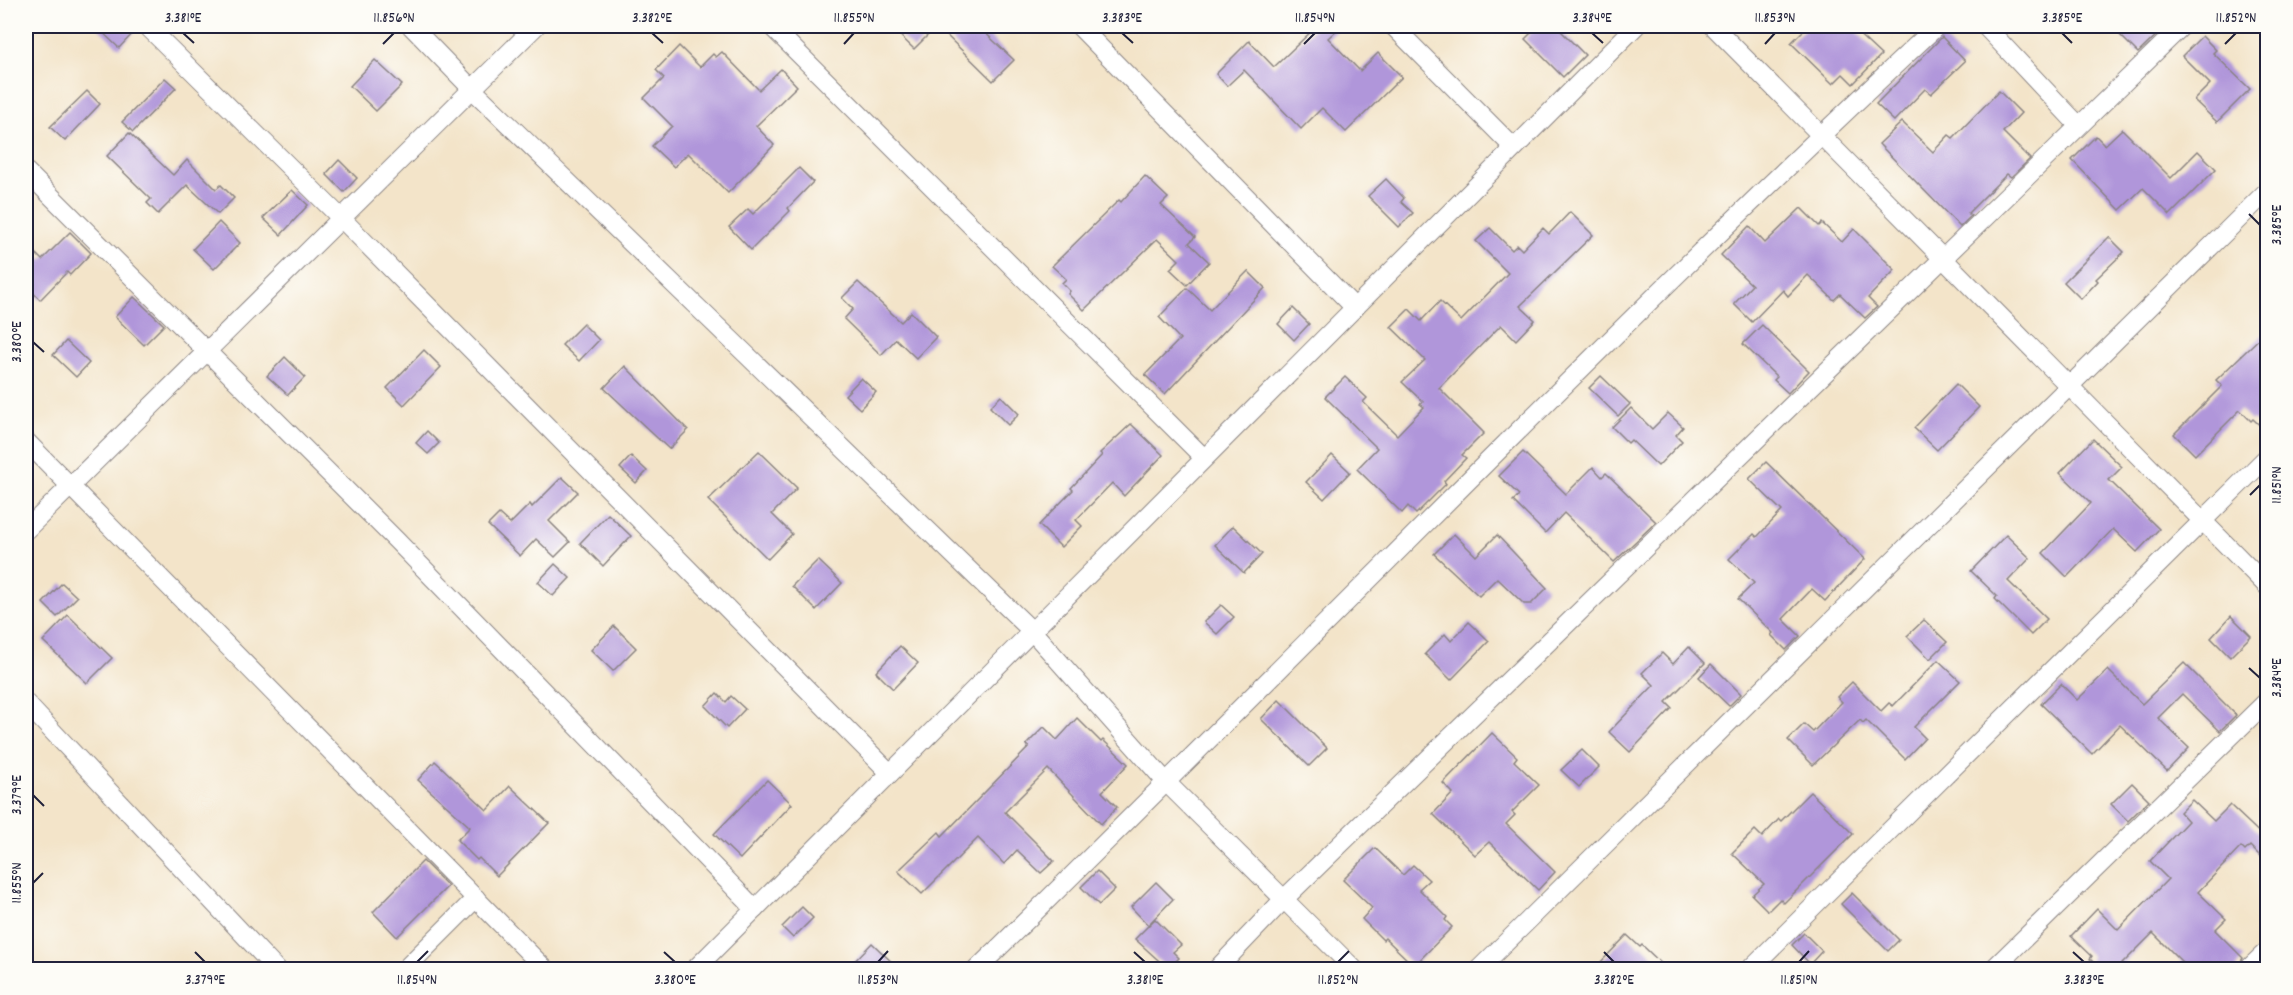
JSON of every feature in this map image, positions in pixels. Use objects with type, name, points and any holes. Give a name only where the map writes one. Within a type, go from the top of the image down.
[{"type":"street","points":[[147,26],[341,218],[890,773]]},
{"type":"street","points":[[411,26],[472,89],[1032,631],[1167,783],[1355,969]]},
{"type":"street","points":[[26,530],[536,26]]},
{"type":"street","points":[[771,26],[1204,458]]},
{"type":"street","points":[[1078,26],[1355,308]]},
{"type":"street","points":[[1393,26],[1514,148]]},
{"type":"street","points":[[694,969],[1636,26]]},
{"type":"street","points":[[1713,26],[2268,587]]},
{"type":"street","points":[[976,969],[1167,783],[1820,135],[1937,26]]},
{"type":"street","points":[[1985,26],[2078,125]]},
{"type":"street","points":[[1216,969],[1284,899],[2182,26]]},
{"type":"street","points":[[26,171],[396,540],[755,909]]},
{"type":"street","points":[[1478,969],[2268,190]]},
{"type":"street","points":[[26,441],[546,969]]},
{"type":"street","points":[[1749,969],[2268,456]]},
{"type":"street","points":[[1992,969],[2268,700]]},
{"type":"street","points":[[26,702],[277,969]]},
{"type":"street","points":[[404,969],[476,898]]},
{"type":"street","points":[[2247,969],[2268,951]]},
{"type":"building","points":[[96,26],[136,26],[136,30],[119,48]]},
{"type":"building","points":[[890,26],[937,26],[914,49]]},
{"type":"building","points":[[937,26],[978,26],[1014,60],[993,81]]},
{"type":"building","points":[[1317,26],[1341,26],[1328,38],[1360,71],[1378,53],[1402,77],[1346,132],[1322,108],[1301,129],[1244,70],[1227,86],[1216,74],[1249,41],[1274,67]]},
{"type":"building","points":[[1538,26],[1556,26],[1585,55],[1563,77],[1525,39]]},
{"type":"building","points":[[1808,26],[1850,26],[1881,55],[1853,84],[1843,74],[1833,84],[1791,43]]},
{"type":"building","points":[[2111,26],[2166,26],[2138,53]]},
{"type":"building","points":[[2202,36],[2216,50],[2213,53],[2250,89],[2217,122],[2194,100],[2210,84],[2182,56]]},
{"type":"building","points":[[1942,37],[1965,61],[1931,94],[1925,89],[1894,121],[1876,104]]},
{"type":"building","points":[[679,46],[700,67],[713,54],[716,57],[722,52],[759,90],[781,69],[797,86],[756,126],[774,145],[728,193],[688,153],[674,167],[652,146],[672,126],[644,98],[664,78],[656,70]]},
{"type":"building","points":[[375,60],[402,85],[376,111],[350,86]]},
{"type":"building","points":[[165,78],[176,88],[133,132],[122,122]]},
{"type":"building","points":[[87,91],[100,104],[65,141],[50,127]]},
{"type":"building","points":[[1999,91],[2021,113],[2003,132],[2030,159],[2011,177],[2007,174],[1968,213],[1971,216],[1960,227],[1879,144],[1902,122],[1933,152],[1949,135],[1953,138]]},
{"type":"building","points":[[2122,129],[2171,178],[2198,151],[2216,169],[2170,215],[2143,188],[2120,210],[2072,160],[2096,136],[2105,145]]},
{"type":"building","points":[[129,133],[173,175],[187,160],[216,189],[221,185],[234,198],[218,214],[187,185],[158,214],[147,203],[151,199],[107,156]]},
{"type":"building","points":[[339,160],[357,178],[344,192],[326,174]]},
{"type":"building","points":[[799,168],[813,182],[788,208],[790,211],[751,250],[729,227],[748,209],[753,214]]},
{"type":"building","points":[[1145,176],[1168,198],[1161,205],[1195,237],[1189,243],[1209,262],[1187,285],[1170,269],[1179,260],[1157,239],[1084,310],[1068,294],[1070,291],[1062,283],[1066,279],[1052,266],[1119,200],[1121,202]]},
{"type":"building","points":[[1386,179],[1404,198],[1401,202],[1413,213],[1399,227],[1368,196]]},
{"type":"building","points":[[292,190],[308,205],[281,235],[263,218]]},
{"type":"building","points":[[1801,208],[1819,226],[1822,223],[1842,242],[1854,229],[1895,270],[1868,298],[1877,307],[1865,318],[1840,294],[1834,300],[1808,275],[1788,296],[1783,290],[1752,322],[1734,304],[1752,285],[1721,255],[1749,226],[1765,243]]},
{"type":"building","points":[[1570,212],[1593,235],[1520,306],[1535,320],[1516,340],[1501,325],[1439,388],[1484,433],[1462,455],[1466,458],[1444,481],[1446,484],[1416,514],[1408,506],[1402,513],[1357,469],[1377,448],[1325,397],[1345,377],[1367,398],[1363,402],[1397,435],[1424,407],[1420,404],[1423,402],[1402,382],[1425,360],[1391,327],[1409,309],[1421,321],[1440,301],[1461,321],[1508,273],[1476,241],[1490,228],[1512,250],[1517,245],[1522,250],[1543,228],[1549,234]]},
{"type":"building","points":[[219,222],[240,243],[214,269],[193,249]]},
{"type":"building","points":[[70,232],[91,253],[70,275],[67,272],[40,300],[26,285],[26,244],[42,260]]},
{"type":"building","points":[[2109,237],[2124,252],[2096,279],[2098,281],[2081,299],[2064,282]]},
{"type":"building","points":[[1248,271],[1265,288],[1165,394],[1145,375],[1180,339],[1159,317],[1187,288],[1210,310]]},
{"type":"building","points":[[858,282],[901,322],[911,312],[936,337],[916,358],[896,339],[881,355],[844,319],[853,309],[842,298]]},
{"type":"building","points":[[134,297],[164,325],[144,345],[115,317]]},
{"type":"building","points":[[1293,308],[1309,324],[1294,340],[1278,324]]},
{"type":"building","points":[[583,324],[599,340],[579,361],[562,345]]},
{"type":"building","points":[[1762,325],[1809,371],[1788,393],[1774,380],[1777,377],[1743,344]]},
{"type":"building","points":[[2268,330],[2268,433],[2240,410],[2195,455],[2174,434],[2222,386],[2216,380]]},
{"type":"building","points":[[66,341],[89,363],[76,377],[53,355]]},
{"type":"building","points":[[424,350],[441,367],[404,405],[387,388]]},
{"type":"building","points":[[285,357],[305,377],[288,395],[267,376]]},
{"type":"building","points":[[625,366],[688,430],[669,449],[604,388]]},
{"type":"building","points":[[1601,376],[1630,404],[1618,416],[1589,388]]},
{"type":"building","points":[[861,378],[876,392],[860,409],[845,395]]},
{"type":"building","points":[[1956,384],[1979,407],[1937,450],[1914,428]]},
{"type":"building","points":[[1001,396],[1019,414],[1008,425],[990,407]]},
{"type":"building","points":[[1631,408],[1652,429],[1668,413],[1683,427],[1676,435],[1682,441],[1658,466],[1631,440],[1628,443],[1612,427]]},
{"type":"building","points":[[1131,424],[1163,455],[1124,496],[1112,483],[1076,520],[1082,526],[1061,547],[1039,525],[1073,490],[1071,488],[1102,455],[1100,453]]},
{"type":"building","points":[[427,431],[439,443],[428,454],[416,443]]},
{"type":"building","points":[[2093,439],[2122,467],[2109,480],[2159,529],[2137,552],[2113,529],[2067,577],[2043,553],[2091,503],[2060,473]]},
{"type":"building","points":[[759,451],[797,488],[772,514],[792,534],[768,559],[708,500]]},
{"type":"building","points":[[1523,452],[1566,494],[1593,467],[1602,477],[1606,473],[1656,522],[1614,562],[1564,513],[1545,533],[1513,501],[1519,495],[1499,476]]},
{"type":"building","points":[[1332,455],[1350,472],[1324,499],[1306,482]]},
{"type":"building","points":[[631,456],[647,471],[636,483],[620,468]]},
{"type":"building","points":[[1766,462],[1865,559],[1825,601],[1812,589],[1783,619],[1800,636],[1786,650],[1771,635],[1773,633],[1738,599],[1754,583],[1729,559],[1754,534],[1757,537],[1782,511],[1749,479]]},
{"type":"building","points":[[562,477],[578,492],[549,521],[570,542],[555,557],[536,539],[520,556],[488,525],[499,514],[510,524],[530,504],[532,507]]},
{"type":"building","points":[[608,514],[631,536],[603,566],[580,543]]},
{"type":"building","points":[[1233,526],[1262,554],[1244,573],[1215,545]]},
{"type":"building","points":[[1454,534],[1476,556],[1497,535],[1547,588],[1531,604],[1524,604],[1497,578],[1479,596],[1434,554]]},
{"type":"building","points":[[2006,535],[2030,558],[2008,581],[2047,619],[2031,635],[1995,599],[1997,596],[1971,571]]},
{"type":"building","points":[[818,560],[842,583],[816,610],[792,586]]},
{"type":"building","points":[[555,564],[570,578],[553,596],[538,582]]},
{"type":"building","points":[[62,583],[77,597],[57,617],[43,603]]},
{"type":"building","points":[[1221,605],[1234,617],[1217,634],[1204,622]]},
{"type":"building","points":[[68,615],[112,658],[87,683],[43,641]]},
{"type":"building","points":[[2231,616],[2251,636],[2230,657],[2211,638]]},
{"type":"building","points":[[1924,620],[1947,642],[1930,659],[1907,636]]},
{"type":"building","points":[[1469,622],[1489,641],[1451,680],[1425,654],[1445,634],[1451,641]]},
{"type":"building","points":[[614,626],[636,648],[613,671],[591,650]]},
{"type":"building","points":[[900,646],[918,663],[893,689],[876,672]]},
{"type":"building","points":[[1689,647],[1705,663],[1666,702],[1672,708],[1630,752],[1609,732],[1654,685],[1642,673],[1662,653],[1673,664]]},
{"type":"building","points":[[1938,660],[1960,681],[1914,727],[1925,738],[1905,759],[1866,720],[1863,723],[1860,720],[1813,765],[1788,740],[1804,724],[1813,732],[1842,702],[1837,697],[1852,682],[1881,711],[1889,703],[1893,706]]},
{"type":"building","points":[[2184,663],[2236,715],[2220,731],[2182,694],[2158,718],[2189,748],[2167,771],[2120,725],[2092,754],[2041,704],[2061,684],[2077,700],[2108,670],[2142,704]]},
{"type":"building","points":[[1711,664],[1741,694],[1729,706],[1699,677]]},
{"type":"building","points":[[717,693],[726,702],[731,696],[745,709],[727,728],[705,706]]},
{"type":"building","points":[[1279,700],[1327,748],[1309,766],[1261,719]]},
{"type":"building","points":[[1077,718],[1128,764],[1102,792],[1117,807],[1101,824],[1048,769],[1005,812],[1054,861],[1041,873],[1017,850],[1004,864],[978,838],[922,894],[898,871],[939,832],[942,836],[1029,747],[1026,745],[1044,727],[1057,740]]},
{"type":"building","points":[[1492,733],[1517,757],[1514,761],[1539,785],[1512,812],[1515,815],[1506,824],[1555,872],[1538,890],[1489,842],[1475,855],[1433,814],[1453,793],[1443,783]]},
{"type":"building","points":[[1582,750],[1599,767],[1579,787],[1561,770]]},
{"type":"building","points":[[435,761],[487,810],[510,786],[549,823],[497,876],[457,840],[470,827],[418,780]]},
{"type":"building","points":[[767,780],[792,804],[740,859],[714,834]]},
{"type":"building","points":[[2132,783],[2149,800],[2128,821],[2111,804]]},
{"type":"building","points":[[1810,792],[1853,834],[1784,903],[1780,899],[1768,911],[1752,895],[1764,884],[1732,853],[1755,830],[1762,837]]},
{"type":"building","points":[[2192,800],[2214,821],[2230,805],[2268,841],[2268,864],[2250,846],[2245,851],[2241,847],[2198,892],[2226,919],[2215,930],[2243,958],[2236,969],[2189,969],[2153,933],[2117,969],[2101,969],[2090,959],[2092,956],[2071,936],[2097,909],[2118,930],[2168,879],[2150,861],[2188,821],[2180,812]]},
{"type":"building","points":[[1375,848],[1403,875],[1413,865],[1429,880],[1419,889],[1447,917],[1445,920],[1452,927],[1414,966],[1362,919],[1372,908],[1343,880]]},
{"type":"building","points":[[423,861],[448,886],[397,937],[373,912]]},
{"type":"building","points":[[1097,871],[1115,889],[1099,905],[1081,887]]},
{"type":"building","points":[[1156,882],[1173,899],[1148,925],[1131,907]]},
{"type":"building","points":[[1852,893],[1899,940],[1888,951],[1841,904]]},
{"type":"building","points":[[802,907],[813,918],[793,938],[782,927]]},
{"type":"building","points":[[1155,919],[1181,945],[1173,952],[1179,958],[1168,969],[1135,939]]},
{"type":"building","points":[[1804,933],[1822,951],[1810,964],[1792,945]]},
{"type":"building","points":[[1627,935],[1640,947],[1642,945],[1667,969],[1594,969]]},
{"type":"building","points":[[872,943],[899,969],[847,969]]}]
